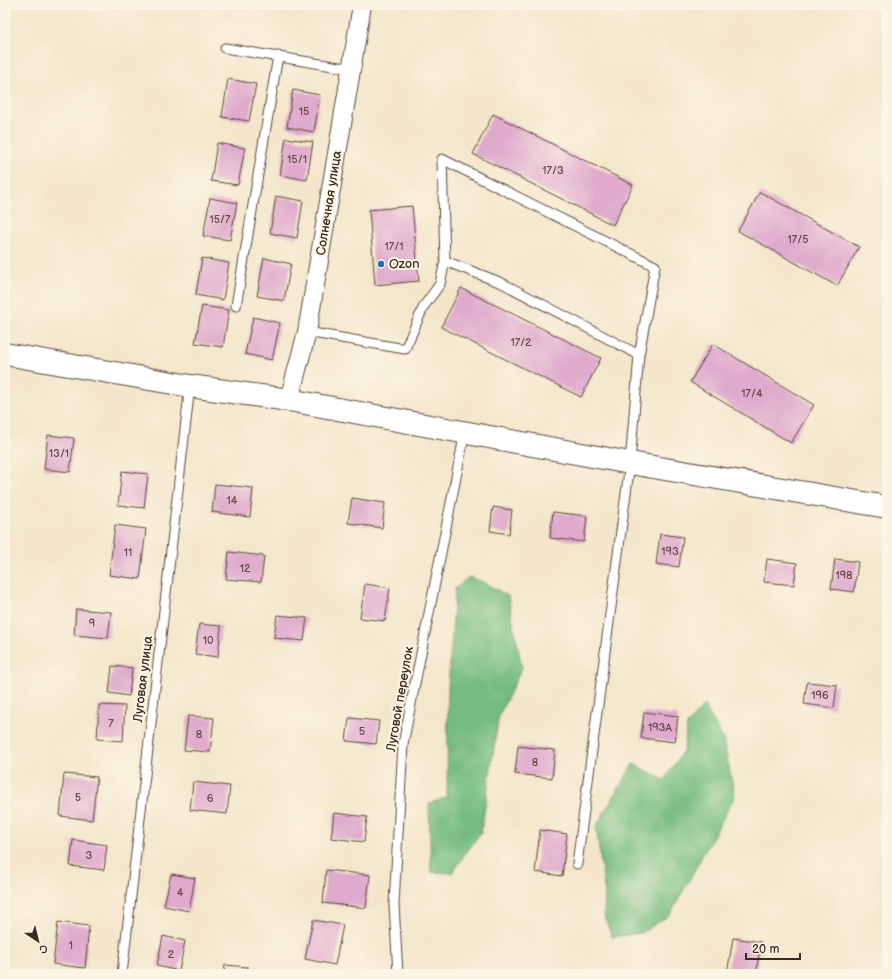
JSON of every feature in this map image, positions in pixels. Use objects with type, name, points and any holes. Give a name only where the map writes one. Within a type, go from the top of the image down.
[{"type":"street","name":"Солнечная улица","points":[[289,400],[307,332],[362,5]]},
{"type":"street","points":[[5,354],[190,386],[289,400],[630,463],[887,506]]},
{"type":"lane","points":[[225,48],[351,69]]},
{"type":"lane","points":[[236,306],[278,56]]},
{"type":"lane","points":[[307,332],[405,349],[424,306],[440,284],[445,260],[442,159],[655,266],[639,355],[630,463],[577,864]]},
{"type":"lane","points":[[445,260],[502,283],[639,355]]},
{"type":"lane","name":"Луговая улица","points":[[122,974],[190,386]]},
{"type":"lane","name":"Луговой переулок","points":[[398,974],[394,904],[403,744],[465,432]]},
{"type":"green space","points":[[469,577],[481,581],[508,596],[522,668],[499,715],[481,832],[452,873],[431,872],[429,804],[447,797],[448,689],[455,589]]},
{"type":"green space","points":[[704,705],[723,739],[735,796],[670,915],[641,933],[612,937],[604,916],[605,894],[596,827],[633,764],[665,780],[684,749],[687,725]]},
{"type":"building","points":[[228,79],[256,84],[249,121],[222,117]]},
{"type":"building","points":[[293,90],[320,95],[314,132],[287,127]]},
{"type":"building","points":[[493,114],[633,185],[613,225],[473,154]]},
{"type":"building","points":[[286,138],[313,142],[307,180],[280,175]]},
{"type":"building","points":[[217,143],[245,148],[238,185],[211,181]]},
{"type":"building","points":[[760,192],[859,247],[837,286],[738,231]]},
{"type":"building","points":[[276,196],[303,201],[297,238],[270,233]]},
{"type":"building","points":[[210,198],[237,203],[230,240],[203,236]]},
{"type":"building","points":[[412,206],[419,281],[375,285],[369,210]]},
{"type":"building","points":[[202,258],[229,263],[223,300],[196,295]]},
{"type":"building","points":[[264,258],[291,264],[284,301],[257,296]]},
{"type":"building","points":[[461,288],[601,358],[581,397],[441,327]]},
{"type":"building","points":[[202,306],[229,310],[223,347],[195,343]]},
{"type":"building","points":[[253,317],[280,323],[272,360],[245,354]]},
{"type":"building","points":[[713,344],[814,405],[791,443],[690,382]]},
{"type":"building","points":[[48,435],[74,438],[70,472],[44,469]]},
{"type":"building","points":[[122,471],[148,474],[144,508],[118,505]]},
{"type":"building","points":[[215,484],[253,488],[250,517],[212,512]]},
{"type":"building","points":[[352,498],[385,503],[382,528],[348,523]]},
{"type":"building","points":[[493,507],[512,510],[509,534],[490,531]]},
{"type":"building","points":[[553,512],[587,516],[584,542],[550,538]]},
{"type":"building","points":[[115,525],[146,529],[140,579],[109,575]]},
{"type":"building","points":[[660,534],[683,537],[679,567],[656,564]]},
{"type":"building","points":[[229,552],[264,556],[261,582],[226,579]]},
{"type":"building","points":[[767,559],[797,563],[794,585],[764,582]]},
{"type":"building","points":[[835,559],[858,562],[854,592],[831,589]]},
{"type":"building","points":[[365,584],[390,588],[385,621],[360,618]]},
{"type":"building","points":[[76,609],[111,612],[108,638],[74,635]]},
{"type":"building","points":[[277,615],[307,618],[304,641],[274,638]]},
{"type":"building","points":[[199,624],[221,626],[218,657],[195,654]]},
{"type":"building","points":[[112,666],[132,668],[129,696],[109,693]]},
{"type":"building","points":[[807,682],[837,685],[834,708],[804,704]]},
{"type":"building","points":[[99,705],[125,706],[123,741],[97,739]]},
{"type":"building","points":[[644,712],[678,716],[675,742],[641,738]]},
{"type":"building","points":[[188,716],[214,718],[210,752],[184,750]]},
{"type":"building","points":[[349,718],[379,721],[376,744],[346,741]]},
{"type":"building","points":[[518,746],[555,750],[552,778],[515,774]]},
{"type":"building","points":[[64,774],[97,777],[92,820],[60,816]]},
{"type":"building","points":[[193,782],[230,786],[227,814],[190,810]]},
{"type":"building","points":[[334,813],[367,817],[364,842],[331,838]]},
{"type":"building","points":[[540,830],[567,834],[562,876],[535,872]]},
{"type":"building","points":[[73,840],[107,845],[104,870],[70,866]]},
{"type":"building","points":[[326,870],[370,875],[366,908],[323,903]]},
{"type":"building","points":[[171,874],[195,878],[189,911],[164,906]]},
{"type":"building","points":[[313,920],[343,925],[335,965],[305,959]]},
{"type":"building","points":[[58,922],[89,926],[85,968],[53,964]]},
{"type":"building","points":[[163,936],[185,941],[179,971],[157,966]]},
{"type":"building","points":[[733,938],[761,942],[756,974],[727,974]]},
{"type":"building","points":[[225,965],[248,967],[247,974],[224,974]]},
{"type":"place","name":"Ozon","points":[[381,264]]}]
